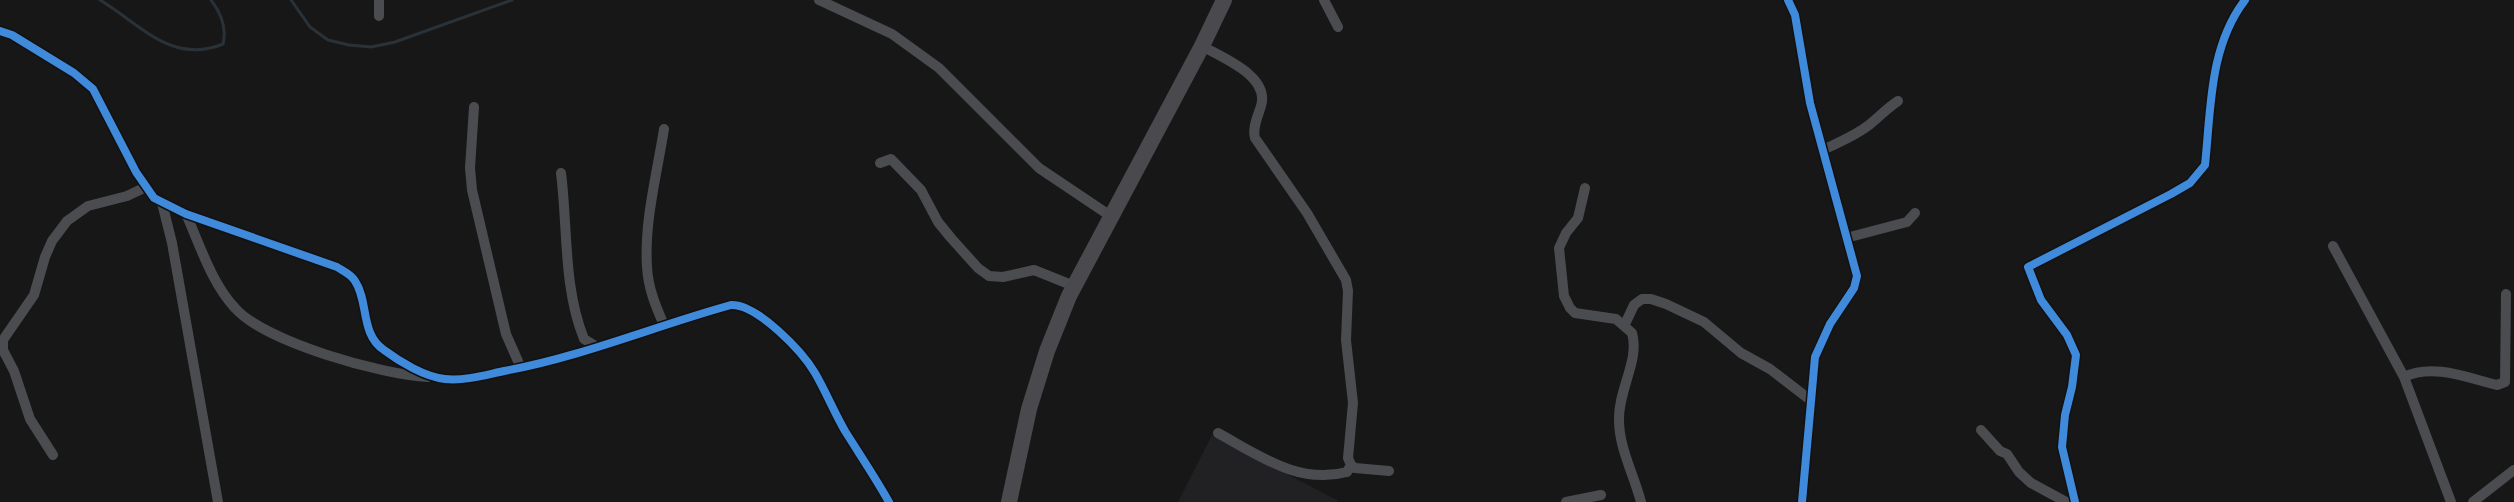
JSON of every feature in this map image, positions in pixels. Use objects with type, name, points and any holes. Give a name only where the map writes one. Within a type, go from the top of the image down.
[{"type":"main road","points":[[1009,502],[1033,397],[1047,351],[1074,286],[1202,46],[1224,0]]},
{"type":"street","points":[[379,0],[379,16]]},
{"type":"street","points":[[819,0],[892,34],[939,68],[1039,168],[1112,217]]},
{"type":"street","points":[[1324,0],[1338,27]]},
{"type":"street","points":[[1788,0],[1795,15],[1810,103],[1857,276],[1854,288],[1830,324],[1815,357],[1809,399],[1802,502]]},
{"type":"street","points":[[2075,502],[2062,447],[2065,414],[2072,387],[2076,355],[2067,335],[2041,300],[2028,267],[2171,194],[2198,176],[2205,165],[2214,73],[2222,45],[2235,14],[2245,0]]},
{"type":"street","points":[[0,31],[12,35],[75,73],[93,89],[136,172],[146,187],[162,203],[186,214],[337,267],[349,274],[357,285],[369,333],[375,344],[432,377]]},
{"type":"street","points":[[1202,46],[1242,69],[1260,87],[1263,99],[1254,127],[1256,138],[1307,213],[1346,280],[1346,351],[1352,384],[1348,458],[1355,468],[1389,471]]},
{"type":"street","points":[[1823,150],[1845,141],[1870,124],[1880,112],[1898,101]]},
{"type":"street","points":[[474,107],[470,168],[472,190],[506,334],[520,368]]},
{"type":"street","points":[[664,129],[647,238],[646,270],[653,299],[664,325]]},
{"type":"street","points":[[880,163],[891,159],[902,168],[921,190],[938,222],[978,268],[988,276],[1004,277],[1034,270],[1074,286]]},
{"type":"street","points":[[561,173],[572,289],[585,339],[597,347]]},
{"type":"street","points":[[53,455],[30,419],[14,371],[3,350],[3,340],[34,295],[48,249],[67,221],[79,210],[88,206],[127,196],[146,187]]},
{"type":"street","points":[[1585,188],[1578,218],[1566,233],[1559,248],[1564,296],[1575,313],[1606,316],[1625,324],[1632,333],[1634,352],[1622,389],[1618,420],[1626,457],[1641,502]]},
{"type":"street","points":[[162,203],[172,243],[218,502]]},
{"type":"street","points":[[1846,238],[1907,222],[1915,213]]},
{"type":"street","points":[[186,214],[214,276],[233,306],[246,319],[296,344],[382,370],[461,379],[520,368],[597,347],[704,313],[740,305],[772,325],[814,371],[844,429],[889,502]]},
{"type":"street","points":[[2333,246],[2404,377],[2451,502]]},
{"type":"street","points":[[2404,377],[2420,371],[2432,371],[2497,385],[2505,382],[2506,294]]},
{"type":"street","points":[[1625,324],[1634,305],[1642,299],[1651,299],[1666,304],[1704,322],[1741,353],[1770,369],[1809,399]]},
{"type":"street","points":[[1981,430],[2000,451],[2007,454],[2019,472],[2031,483],[2066,502]]},
{"type":"street","points":[[1218,433],[1289,471],[1335,475],[1347,472],[1351,465]]},
{"type":"street","points":[[2473,502],[2514,470]]},
{"type":"street","points":[[1566,502],[1601,495]]},
{"type":"shaded area","points":[[1212,435],[1337,500],[1337,502],[1178,502]]},
{"type":"waterway","points":[[100,0],[157,39],[172,46],[188,49],[205,49],[223,44],[222,21],[211,0]]},
{"type":"waterway","points":[[291,0],[310,27],[328,40],[371,47],[395,42],[512,0]]},
{"type":"cycle path","points":[[1788,0],[1795,15],[1810,103],[1857,276],[1854,288],[1830,324],[1815,357],[1802,502]]},
{"type":"cycle path","points":[[2075,502],[2062,447],[2065,415],[2072,387],[2076,355],[2067,335],[2041,300],[2028,267],[2171,194],[2190,183],[2205,165],[2218,58],[2233,18],[2245,0]]},
{"type":"cycle path","points":[[0,31],[12,35],[74,73],[93,89],[136,172],[154,198],[186,214],[337,267],[349,275],[359,289],[368,327],[376,343],[390,355],[413,368],[437,378],[475,377],[590,350],[731,305],[742,307],[766,320],[778,330],[809,364],[845,431],[889,502]]}]
